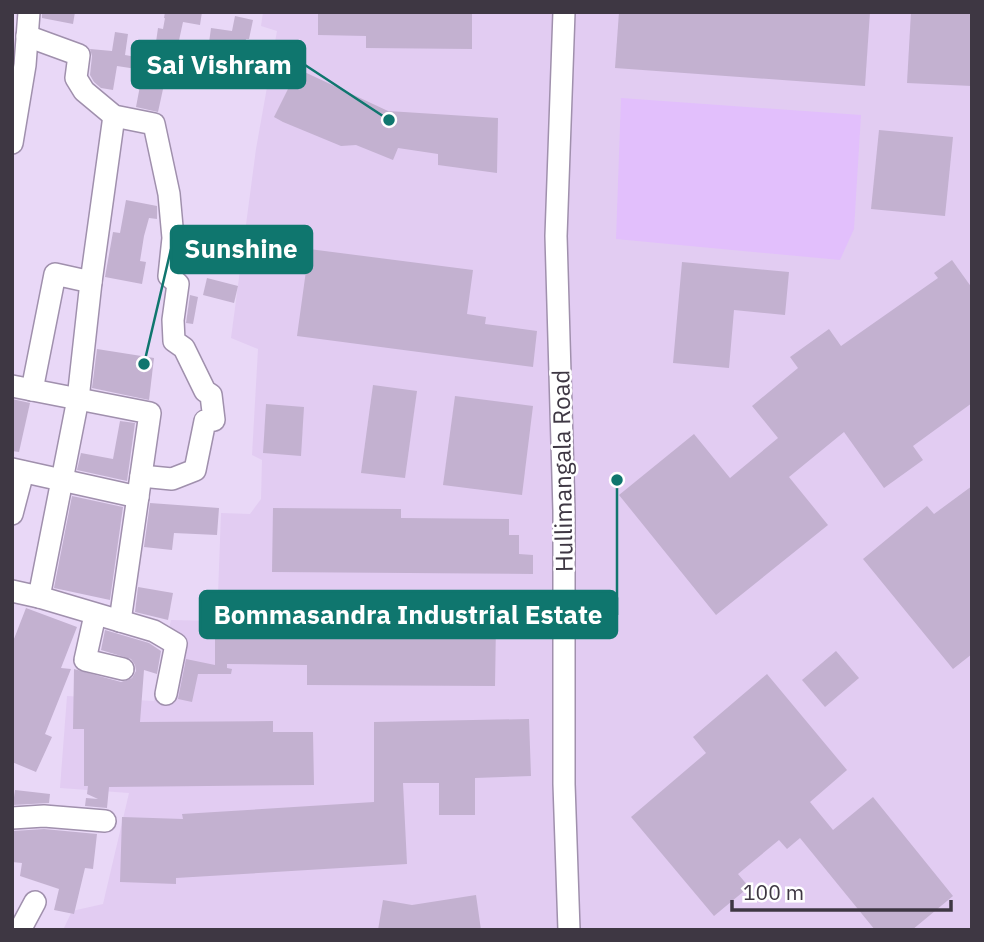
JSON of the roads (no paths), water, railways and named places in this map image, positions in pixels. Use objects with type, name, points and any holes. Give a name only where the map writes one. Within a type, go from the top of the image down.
[{"type":"street","points":[[12,143],[25,65],[29,12]]},
{"type":"street","name":"Hullimangala Road","points":[[564,12],[556,236],[564,511],[564,784],[569,930]]},
{"type":"street","points":[[12,514],[17,470],[64,480],[140,487],[172,479],[195,470],[205,421],[214,420],[211,395],[205,391],[184,348],[174,341],[173,320],[178,284],[169,276],[173,238],[169,194],[154,124],[114,116],[84,91],[76,78],[79,55],[27,36]]},
{"type":"street","points":[[40,597],[78,398],[114,116]]},
{"type":"street","points":[[91,282],[55,274],[22,388],[150,412],[120,621]]},
{"type":"street","points":[[12,591],[154,631],[176,644],[166,694]]},
{"type":"street","points":[[96,615],[85,660],[123,669]]},
{"type":"street","points":[[12,818],[44,816],[105,821]]},
{"type":"street","points":[[20,930],[35,902]]},
{"type":"place","name":"Sai Vishram","points":[[389,120]]},
{"type":"place","name":"Sunshine","points":[[144,364]]},
{"type":"place","name":"Bommasandra Industrial Estate","points":[[617,480]]}]
